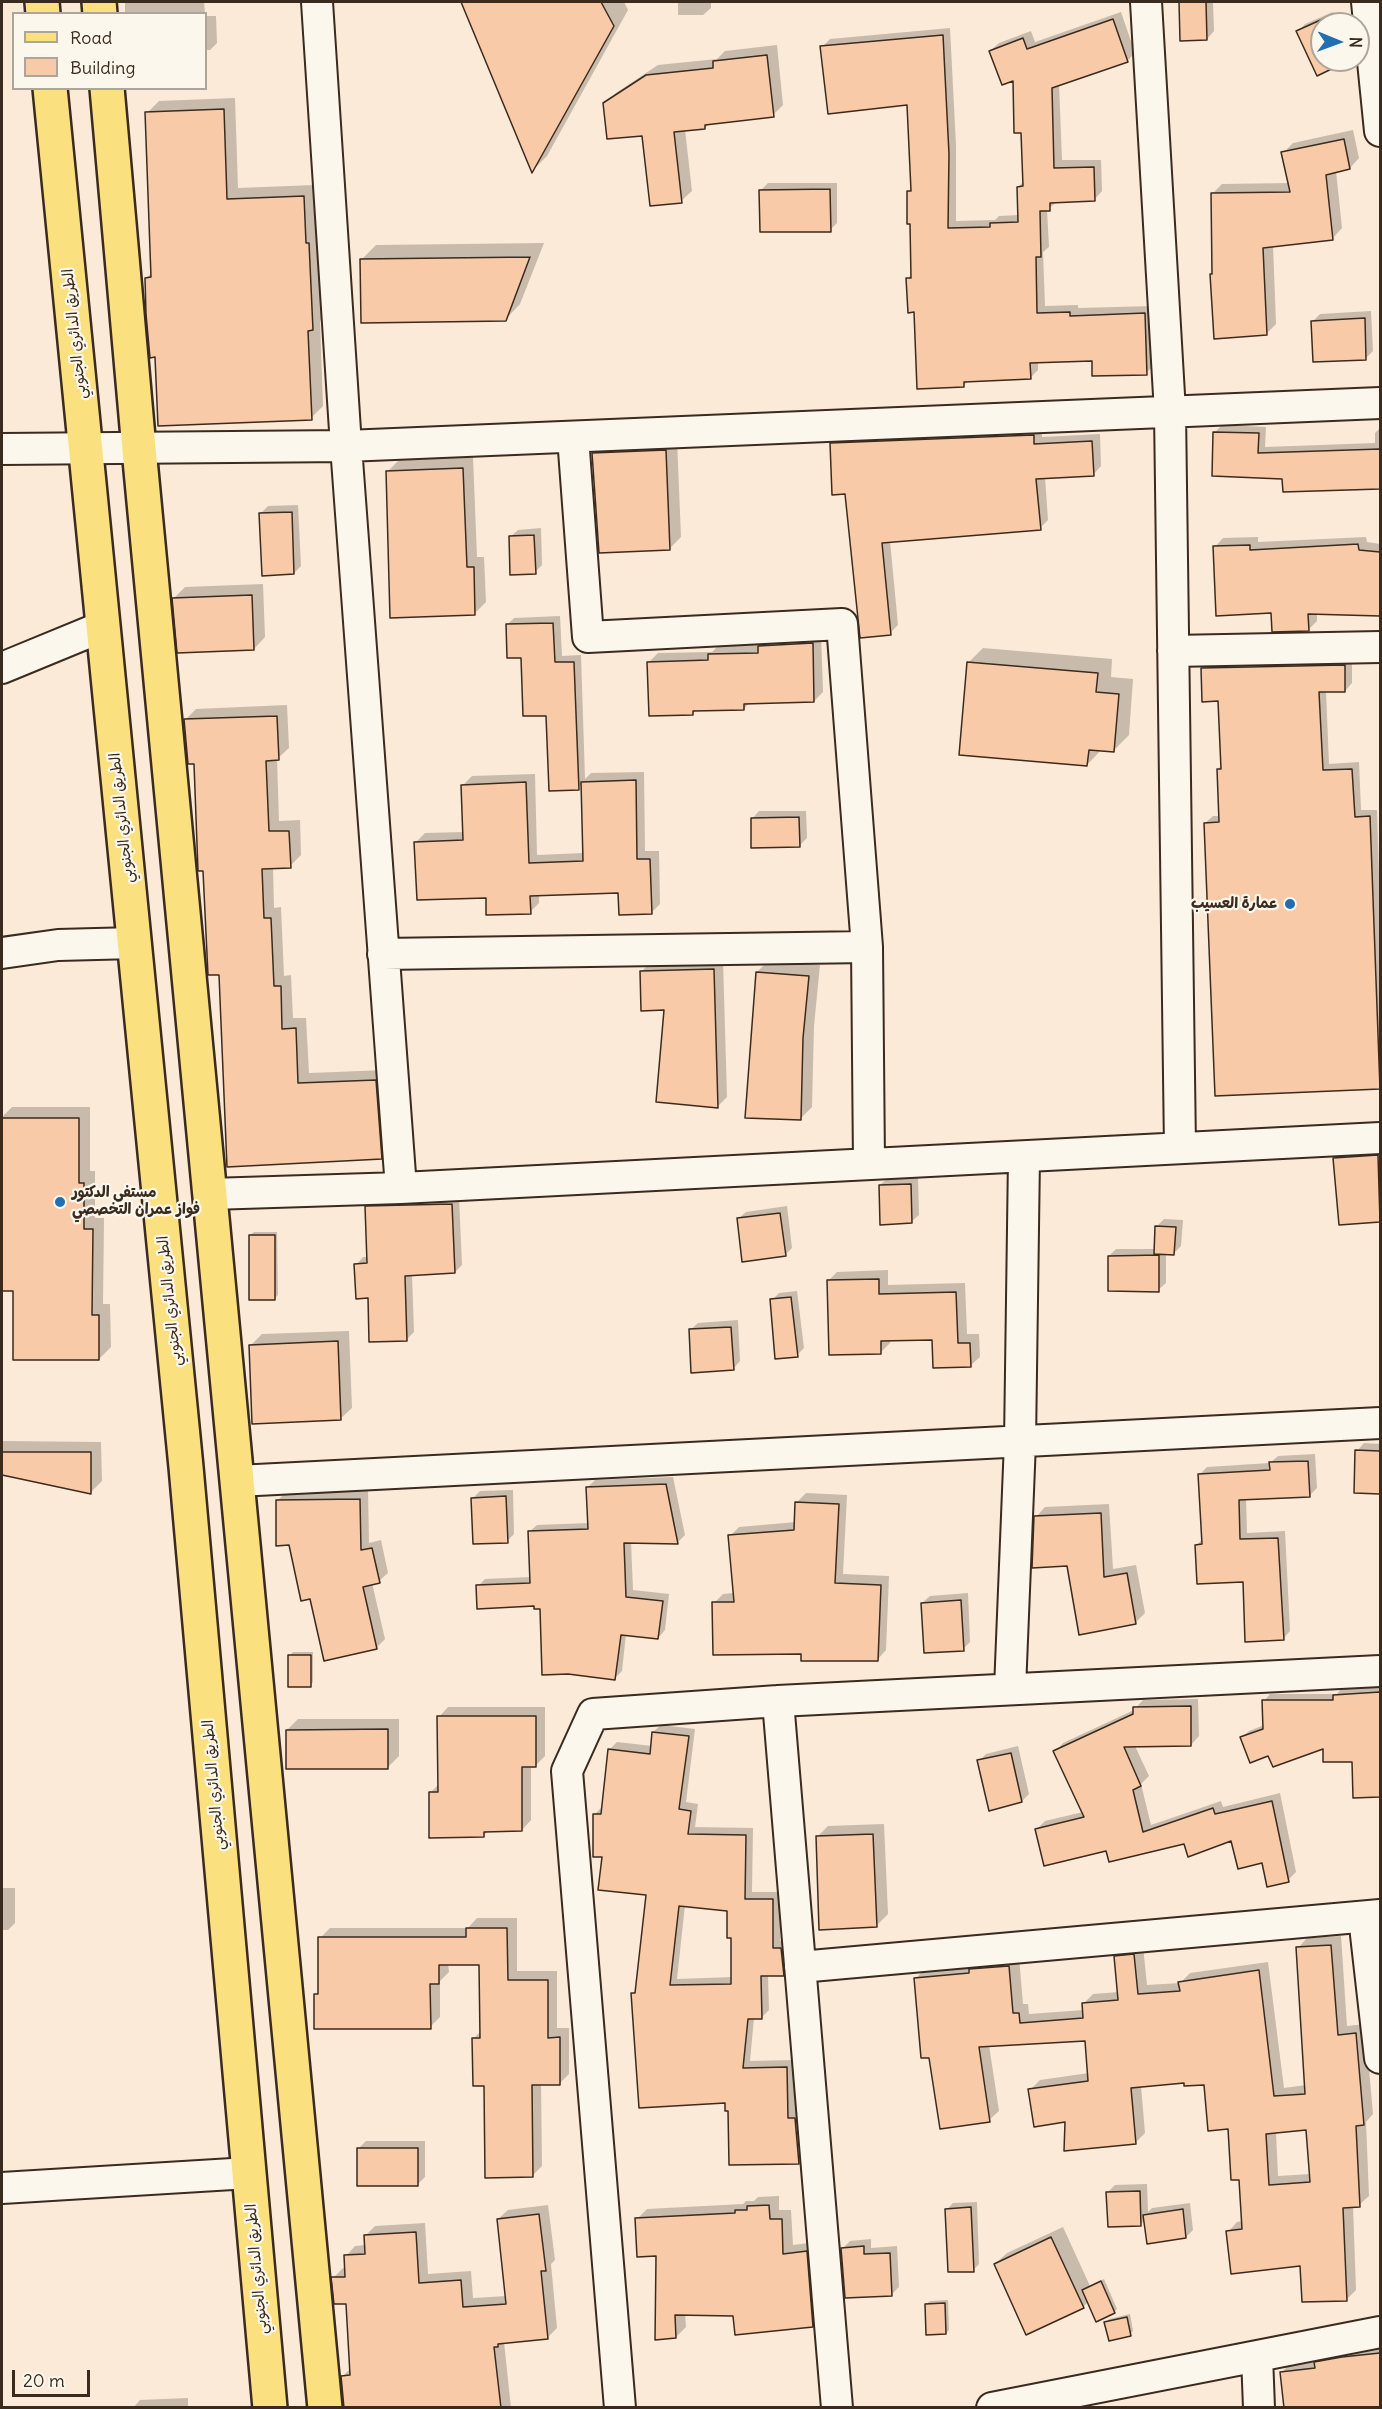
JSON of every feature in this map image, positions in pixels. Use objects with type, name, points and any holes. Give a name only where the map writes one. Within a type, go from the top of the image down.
[{"type":"main road","name":"الطريق الدائري الجنوبي","points":[[50,90],[185,1455],[270,2408]]},
{"type":"main road","points":[[107,90],[139,449],[325,2408]]},
{"type":"street","points":[[317,2],[346,446],[401,1188]]},
{"type":"street","points":[[1146,2],[1170,412],[1180,1148]]},
{"type":"street","points":[[1367,2],[1380,131]]},
{"type":"street","points":[[2,450],[346,446],[1380,403]]},
{"type":"street","points":[[573,437],[588,637],[842,624],[867,947],[869,1164]]},
{"type":"street","points":[[2,668],[104,627]]},
{"type":"street","points":[[1173,651],[1380,647]]},
{"type":"street","points":[[2,953],[58,945],[135,943]]},
{"type":"street","points":[[383,954],[867,947]]},
{"type":"street","points":[[210,1194],[401,1188],[1380,1138]]},
{"type":"street","points":[[1010,1689],[1020,1442],[1024,1157]]},
{"type":"street","points":[[237,1481],[1380,1424]]},
{"type":"street","points":[[621,2408],[567,1770],[593,1714],[778,1701],[1380,1671]]},
{"type":"street","points":[[778,1701],[837,2408]]},
{"type":"street","points":[[800,1967],[1372,1916],[1380,2058]]},
{"type":"street","points":[[2,2188],[249,2173]]},
{"type":"street","points":[[992,2408],[1380,2332]]},
{"type":"street","points":[[1257,2356],[1259,2408]]},
{"type":"building","points":[[461,2],[601,2],[614,26],[532,173]]},
{"type":"building","points":[[1179,2],[1206,2],[1207,40],[1180,41]]},
{"type":"building","points":[[1113,19],[1128,62],[1052,88],[1054,168],[1094,167],[1095,201],[1050,203],[1050,211],[1040,211],[1041,257],[1036,257],[1037,313],[1070,312],[1070,316],[1145,313],[1147,375],[1092,376],[1092,361],[1030,363],[1031,379],[964,382],[964,387],[917,389],[914,312],[908,313],[906,278],[911,278],[910,224],[907,224],[907,191],[911,191],[907,105],[828,114],[820,46],[943,35],[949,154],[948,228],[990,227],[990,223],[1018,222],[1017,187],[1023,186],[1021,133],[1014,133],[1013,81],[1002,85],[989,51],[1023,38],[1027,49]]},
{"type":"building","points":[[1310,25],[1310,61],[1296,31]]},
{"type":"building","points":[[767,55],[774,117],[705,125],[705,129],[674,132],[682,203],[650,206],[642,136],[607,139],[603,103],[646,75],[713,68],[713,61]]},
{"type":"building","points":[[224,109],[227,199],[304,196],[306,243],[309,243],[313,330],[308,331],[312,420],[158,426],[155,357],[150,358],[146,314],[145,278],[151,277],[145,112]]},
{"type":"building","points":[[1344,139],[1350,169],[1326,175],[1333,240],[1263,248],[1267,335],[1214,339],[1210,274],[1212,274],[1211,193],[1290,192],[1281,152]]},
{"type":"building","points":[[830,189],[831,232],[760,232],[759,190]]},
{"type":"building","points":[[530,257],[506,321],[361,323],[360,259]]},
{"type":"building","points":[[1365,318],[1366,360],[1313,362],[1311,321]]},
{"type":"building","points":[[1213,432],[1259,433],[1258,453],[1380,449],[1380,489],[1283,492],[1282,479],[1212,476]]},
{"type":"building","points":[[1034,435],[1034,444],[1092,441],[1094,476],[1036,479],[1041,530],[882,543],[891,635],[860,638],[845,494],[832,495],[830,443]]},
{"type":"building","points":[[666,450],[670,550],[599,553],[592,453]]},
{"type":"building","points":[[463,468],[467,567],[474,567],[475,615],[390,618],[386,471]]},
{"type":"building","points":[[292,512],[294,574],[262,576],[259,513]]},
{"type":"building","points":[[534,535],[536,574],[510,575],[509,536]]},
{"type":"building","points":[[1358,544],[1359,550],[1380,552],[1380,616],[1308,614],[1309,631],[1272,632],[1271,613],[1216,616],[1213,546],[1250,545],[1250,550]]},
{"type":"building","points":[[252,595],[254,650],[177,653],[172,598]]},
{"type":"building","points":[[553,623],[555,662],[574,662],[579,790],[549,791],[546,716],[523,716],[521,658],[507,658],[506,624]]},
{"type":"building","points":[[813,643],[814,702],[744,704],[744,710],[693,711],[693,715],[649,716],[647,662],[708,660],[708,654],[758,653],[758,646]]},
{"type":"building","points":[[967,662],[1098,673],[1096,692],[1119,694],[1114,752],[1089,750],[1087,766],[959,755]]},
{"type":"building","name":"عمارة العسيب","points":[[1345,665],[1345,692],[1319,692],[1323,770],[1352,769],[1355,817],[1370,816],[1380,1089],[1215,1096],[1204,823],[1219,822],[1217,769],[1221,769],[1218,701],[1202,702],[1201,668]]},
{"type":"building","points":[[277,716],[279,760],[266,761],[269,831],[289,831],[291,868],[262,869],[264,918],[271,918],[274,986],[281,986],[282,1029],[296,1028],[298,1083],[376,1080],[382,1159],[227,1167],[219,975],[208,975],[203,871],[198,871],[194,764],[188,764],[184,719]]},
{"type":"building","points":[[636,780],[637,859],[650,859],[652,914],[619,915],[618,893],[530,896],[531,914],[486,915],[486,898],[417,900],[414,842],[463,840],[461,785],[526,782],[529,863],[583,861],[581,782]]},
{"type":"building","points":[[799,817],[800,847],[751,848],[751,818]]},
{"type":"building","points":[[714,969],[718,1108],[656,1102],[664,1010],[641,1011],[640,971]]},
{"type":"building","points":[[756,972],[809,976],[803,1038],[801,1120],[745,1118]]},
{"type":"building","points":[[2,1118],[79,1118],[79,1183],[84,1183],[84,1229],[93,1229],[92,1315],[99,1315],[99,1360],[13,1360],[13,1291],[2,1291]]},
{"type":"building","points":[[1378,1155],[1380,1222],[1339,1225],[1333,1158]]},
{"type":"building","points":[[911,1184],[912,1223],[880,1225],[879,1185]]},
{"type":"building","points":[[452,1204],[455,1273],[405,1276],[407,1341],[369,1342],[368,1298],[356,1299],[354,1264],[367,1263],[365,1206]]},
{"type":"building","points":[[780,1213],[786,1256],[742,1262],[737,1218]]},
{"type":"building","points":[[1155,1226],[1176,1227],[1174,1255],[1154,1254]]},
{"type":"building","points":[[249,1235],[275,1235],[275,1300],[249,1300]]},
{"type":"building","points":[[1159,1255],[1159,1292],[1108,1291],[1108,1256]]},
{"type":"building","points":[[879,1279],[879,1294],[956,1292],[958,1343],[970,1343],[971,1367],[933,1368],[932,1340],[881,1341],[881,1354],[829,1355],[827,1280]]},
{"type":"building","points":[[791,1297],[798,1357],[775,1359],[770,1299]]},
{"type":"building","points":[[731,1327],[734,1370],[691,1373],[689,1329]]},
{"type":"building","points":[[338,1341],[341,1420],[252,1424],[249,1345]]},
{"type":"building","points":[[1355,1450],[1380,1451],[1380,1494],[1354,1493]]},
{"type":"building","points":[[2,1452],[91,1452],[91,1494],[2,1475]]},
{"type":"building","points":[[1308,1461],[1310,1497],[1239,1500],[1240,1539],[1278,1538],[1284,1640],[1245,1642],[1243,1582],[1197,1584],[1195,1545],[1202,1544],[1198,1474],[1270,1470],[1269,1462]]},
{"type":"building","points":[[666,1484],[678,1544],[624,1543],[626,1597],[663,1601],[658,1639],[621,1635],[615,1680],[568,1674],[542,1675],[540,1609],[534,1609],[534,1606],[477,1609],[476,1585],[530,1583],[528,1531],[588,1529],[586,1487]]},
{"type":"building","points":[[506,1496],[508,1543],[473,1544],[471,1498]]},
{"type":"building","points":[[360,1499],[361,1550],[372,1548],[380,1583],[363,1587],[377,1649],[324,1661],[310,1599],[301,1601],[289,1545],[276,1546],[276,1500]]},
{"type":"building","points":[[795,1502],[839,1504],[835,1583],[881,1585],[878,1661],[801,1661],[801,1654],[713,1655],[712,1602],[734,1602],[728,1535],[794,1530]]},
{"type":"building","points":[[1101,1513],[1104,1577],[1127,1573],[1136,1624],[1079,1635],[1067,1566],[1032,1568],[1034,1516]]},
{"type":"building","points":[[961,1600],[964,1651],[924,1653],[921,1603]]},
{"type":"building","points":[[288,1655],[311,1655],[311,1687],[288,1687]]},
{"type":"building","points":[[1380,1692],[1380,1797],[1353,1798],[1352,1762],[1323,1762],[1323,1749],[1273,1767],[1268,1756],[1250,1763],[1240,1737],[1263,1729],[1262,1700],[1333,1700],[1333,1695]]},
{"type":"building","points":[[1191,1706],[1191,1746],[1124,1747],[1141,1786],[1133,1790],[1143,1832],[1213,1808],[1215,1814],[1272,1801],[1289,1882],[1267,1887],[1262,1863],[1238,1869],[1231,1841],[1188,1857],[1184,1844],[1109,1862],[1106,1851],[1044,1866],[1035,1829],[1084,1817],[1053,1751],[1133,1714],[1133,1707]]},
{"type":"building","points":[[437,1716],[536,1716],[536,1767],[522,1767],[522,1831],[484,1832],[484,1837],[429,1838],[429,1792],[438,1792]]},
{"type":"building","points":[[388,1729],[388,1769],[286,1769],[286,1730]]},
{"type":"building","points":[[652,1732],[689,1736],[679,1809],[691,1811],[688,1834],[746,1835],[745,1899],[773,1899],[773,1948],[781,1948],[784,1976],[761,1976],[762,2019],[748,2019],[743,2068],[787,2067],[788,2118],[795,2118],[799,2164],[729,2165],[728,2111],[725,2111],[725,2103],[639,2108],[631,1993],[635,1993],[646,1895],[598,1890],[602,1857],[593,1857],[593,1814],[601,1814],[608,1749],[650,1754]],"holes":[[[679,1906],[727,1911],[727,1938],[731,1938],[731,1984],[670,1985]]]},
{"type":"building","points":[[1011,1753],[1022,1802],[989,1811],[977,1760]]},
{"type":"building","points":[[873,1834],[877,1927],[819,1930],[816,1836]]},
{"type":"building","points":[[466,1928],[507,1928],[508,1980],[548,1980],[548,2038],[560,2037],[560,2085],[532,2085],[533,2177],[485,2178],[484,2086],[473,2086],[472,2038],[480,2038],[479,1965],[439,1965],[439,1984],[430,1984],[431,2029],[314,2029],[314,1994],[318,1994],[318,1937],[466,1937]]},
{"type":"building","points":[[1331,1945],[1338,2035],[1356,2033],[1364,2125],[1356,2126],[1360,2207],[1343,2208],[1347,2301],[1302,2302],[1300,2266],[1231,2274],[1226,2231],[1242,2229],[1239,2180],[1231,2180],[1228,2129],[1208,2131],[1204,2085],[1184,2086],[1184,2083],[1131,2088],[1136,2144],[1064,2151],[1065,2122],[1034,2127],[1028,2089],[1088,2081],[1085,2041],[979,2047],[990,2122],[940,2129],[929,2058],[921,2058],[914,1978],[969,1973],[969,1969],[1009,1966],[1013,2013],[1019,2013],[1020,2023],[1083,2018],[1082,2003],[1118,2000],[1114,1956],[1134,1954],[1138,1994],[1180,1991],[1178,1982],[1259,1970],[1274,2096],[1305,2094],[1296,1947]],"holes":[[[1306,2130],[1310,2182],[1269,2185],[1266,2134]]]},
{"type":"building","points":[[357,2148],[418,2148],[418,2186],[357,2186]]},
{"type":"building","points":[[1140,2191],[1141,2226],[1108,2227],[1106,2192]]},
{"type":"building","points":[[769,2205],[770,2219],[782,2219],[783,2254],[807,2251],[813,2327],[735,2335],[733,2316],[675,2315],[676,2338],[655,2340],[656,2256],[637,2257],[635,2218],[735,2213],[735,2210],[747,2210],[747,2206]]},
{"type":"building","points":[[971,2207],[974,2272],[948,2272],[945,2209]]},
{"type":"building","points":[[1183,2209],[1186,2238],[1147,2244],[1143,2215]]},
{"type":"building","points":[[539,2214],[546,2271],[541,2271],[548,2339],[498,2344],[498,2347],[494,2347],[501,2408],[344,2408],[341,2376],[350,2375],[346,2304],[334,2304],[331,2277],[345,2277],[344,2255],[365,2254],[364,2235],[416,2232],[419,2283],[461,2280],[463,2307],[506,2304],[497,2219]]},
{"type":"building","points":[[1051,2237],[1084,2308],[1026,2335],[994,2264]]},
{"type":"building","points":[[864,2246],[864,2254],[890,2253],[892,2296],[845,2298],[841,2248]]},
{"type":"building","points":[[1101,2281],[1115,2313],[1096,2322],[1082,2290]]},
{"type":"building","points":[[945,2303],[946,2334],[926,2335],[925,2304]]},
{"type":"building","points":[[1127,2317],[1131,2336],[1109,2341],[1104,2322]]},
{"type":"building","points":[[1380,2353],[1380,2408],[1284,2408],[1280,2372],[1315,2368],[1314,2362]]},
{"type":"place","name":"عمارة العسيب","points":[[1290,904]]},
{"type":"place","name":"مستفى الدكتور فواز عمران التخصصي","points":[[60,1202]]}]
